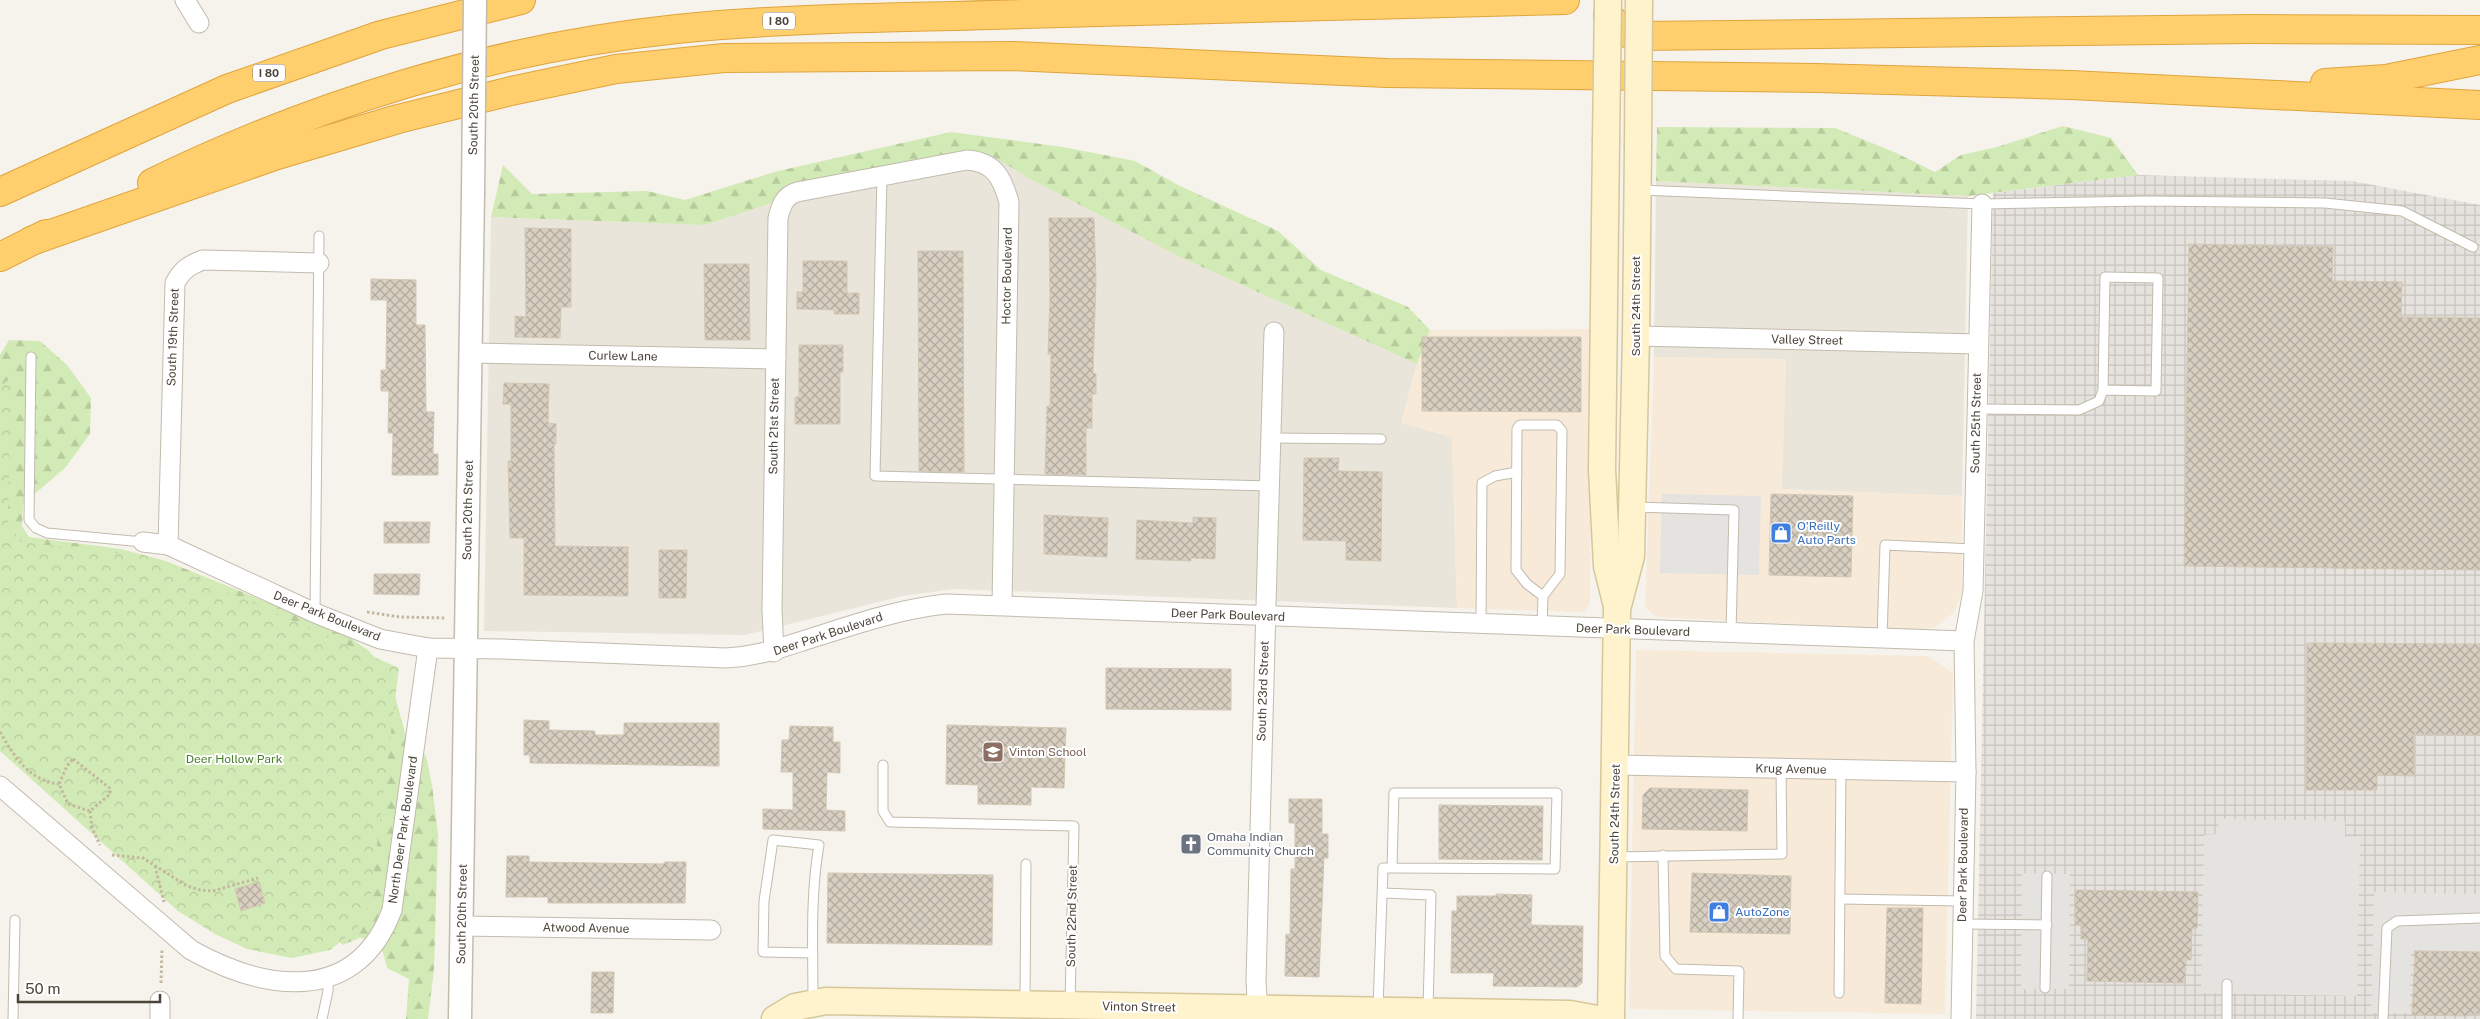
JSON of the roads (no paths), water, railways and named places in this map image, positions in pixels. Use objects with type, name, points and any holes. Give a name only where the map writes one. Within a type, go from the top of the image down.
[{"type":"highway","name":"I 80","points":[[0,192],[235,86],[382,35],[521,0]]},
{"type":"highway","name":"I 80","points":[[0,257],[187,166],[314,115],[439,74],[583,42],[676,29],[831,18],[1376,7],[1565,0]]},
{"type":"highway","points":[[1608,7],[1623,32],[1638,36],[2184,30],[2480,30]]},
{"type":"highway","points":[[31,242],[277,155],[398,119],[512,91],[616,69],[716,58],[779,56],[1012,56],[1387,73],[1816,78],[2071,85],[2480,105]]},
{"type":"highway","points":[[2071,85],[2315,83],[2369,80],[2428,72],[2480,60]]},
{"type":"main road","name":"South 24th Street","points":[[1617,620],[1631,556],[1633,506],[1638,0]]},
{"type":"main road","name":"South 24th Street","points":[[1608,7],[1602,470],[1607,566],[1617,620],[1611,1019]]},
{"type":"main road","name":"Vinton Street","points":[[775,1019],[795,1007],[814,1002],[912,1010],[1025,1005],[1080,1011],[1344,1015],[1378,1011],[1428,1011],[1570,1014],[1597,1019]]},
{"type":"street","points":[[185,0],[199,23]]},
{"type":"street","name":"South 20th Street","points":[[460,1019],[475,0]]},
{"type":"street","name":"Hoctor Boulevard","points":[[784,201],[797,192],[967,160],[980,161],[990,167],[1004,186],[1009,202],[1002,605]]},
{"type":"street","name":"South 21st Street","points":[[774,652],[772,610],[778,218],[784,201]]},
{"type":"street","name":"South 25th Street","points":[[1964,641],[1973,591],[1982,204]]},
{"type":"street","name":"South 19th Street","points":[[168,545],[175,283],[181,272],[191,264],[203,260],[319,263]]},
{"type":"street","name":"South 23rd Street","points":[[1258,1014],[1261,734],[1274,332]]},
{"type":"street","name":"Valley Street","points":[[1636,336],[1978,344]]},
{"type":"street","name":"Curlew Lane","points":[[471,353],[776,359]]},
{"type":"street","name":"Deer Park Boulevard","points":[[143,542],[168,545],[315,613],[380,639],[428,648],[726,658],[749,657],[774,652],[856,624],[915,607],[946,604],[1542,627],[1617,620],[1731,634],[1964,641],[1966,772],[1961,1019]]},
{"type":"street","name":"North Deer Park Boulevard","points":[[0,786],[165,919],[191,950],[208,960],[251,976],[280,982],[309,983],[344,969],[362,958],[376,943],[392,910],[428,648]]},
{"type":"street","name":"Krug Avenue","points":[[1616,766],[1966,772]]},
{"type":"street","name":"Atwood Avenue","points":[[462,926],[711,930]]},
{"type":"lane","points":[[882,176],[875,476],[1270,486]]},
{"type":"lane","points":[[1637,190],[1982,204],[2146,202],[2325,203],[2402,211],[2473,247]]},
{"type":"lane","points":[[315,613],[320,236]]},
{"type":"lane","points":[[1976,409],[2079,410],[2099,401],[2103,390],[2105,277],[2158,278],[2156,391],[2103,390]]},
{"type":"lane","points":[[31,357],[29,520],[36,528],[47,532],[143,542]]},
{"type":"lane","points":[[1542,627],[1543,596],[1560,574],[1562,431],[1557,425],[1520,425],[1517,429],[1516,570],[1526,584],[1543,596]]},
{"type":"lane","points":[[1271,438],[1381,438]]},
{"type":"lane","points":[[1481,625],[1482,483],[1495,476],[1516,472]]},
{"type":"lane","points":[[1633,506],[1734,510],[1731,634]]},
{"type":"lane","points":[[1882,639],[1885,545],[1974,549]]},
{"type":"lane","name":"South 22nd Street","points":[[883,765],[883,810],[890,822],[1074,826],[1080,1011]]},
{"type":"lane","points":[[1614,857],[1782,854],[1782,768]]},
{"type":"lane","points":[[1839,993],[1841,769]]},
{"type":"lane","points":[[1378,1011],[1383,868],[1555,869],[1556,793],[1394,793],[1392,868]]},
{"type":"lane","points":[[813,953],[763,952],[764,901],[773,840],[819,845],[813,888],[814,1002]]},
{"type":"lane","points":[[1663,855],[1665,956],[1676,969],[1739,971],[1738,1019]]},
{"type":"lane","points":[[1025,1005],[1026,864]]},
{"type":"lane","points":[[2045,988],[2047,876]]},
{"type":"lane","points":[[1382,893],[1431,895],[1428,1011]]},
{"type":"lane","points":[[1840,899],[1962,900]]},
{"type":"lane","points":[[2383,1019],[2387,928],[2397,922],[2480,918]]},
{"type":"lane","points":[[13,1019],[15,920]]},
{"type":"lane","points":[[1962,924],[2047,925]]},
{"type":"lane","points":[[322,1019],[328,991],[328,975]]},
{"type":"lane","points":[[2226,1019],[2227,984]]},
{"type":"place","name":"O'Reilly Auto Parts","points":[[1781,533]]},
{"type":"place","name":"Vinton School","points":[[993,752]]},
{"type":"place","name":"Omaha Indian Community Church","points":[[1191,844]]},
{"type":"place","name":"AutoZone","points":[[1719,912]]},
{"type":"park label","name":"Deer Hollow Park","points":[[234,759]]}]
